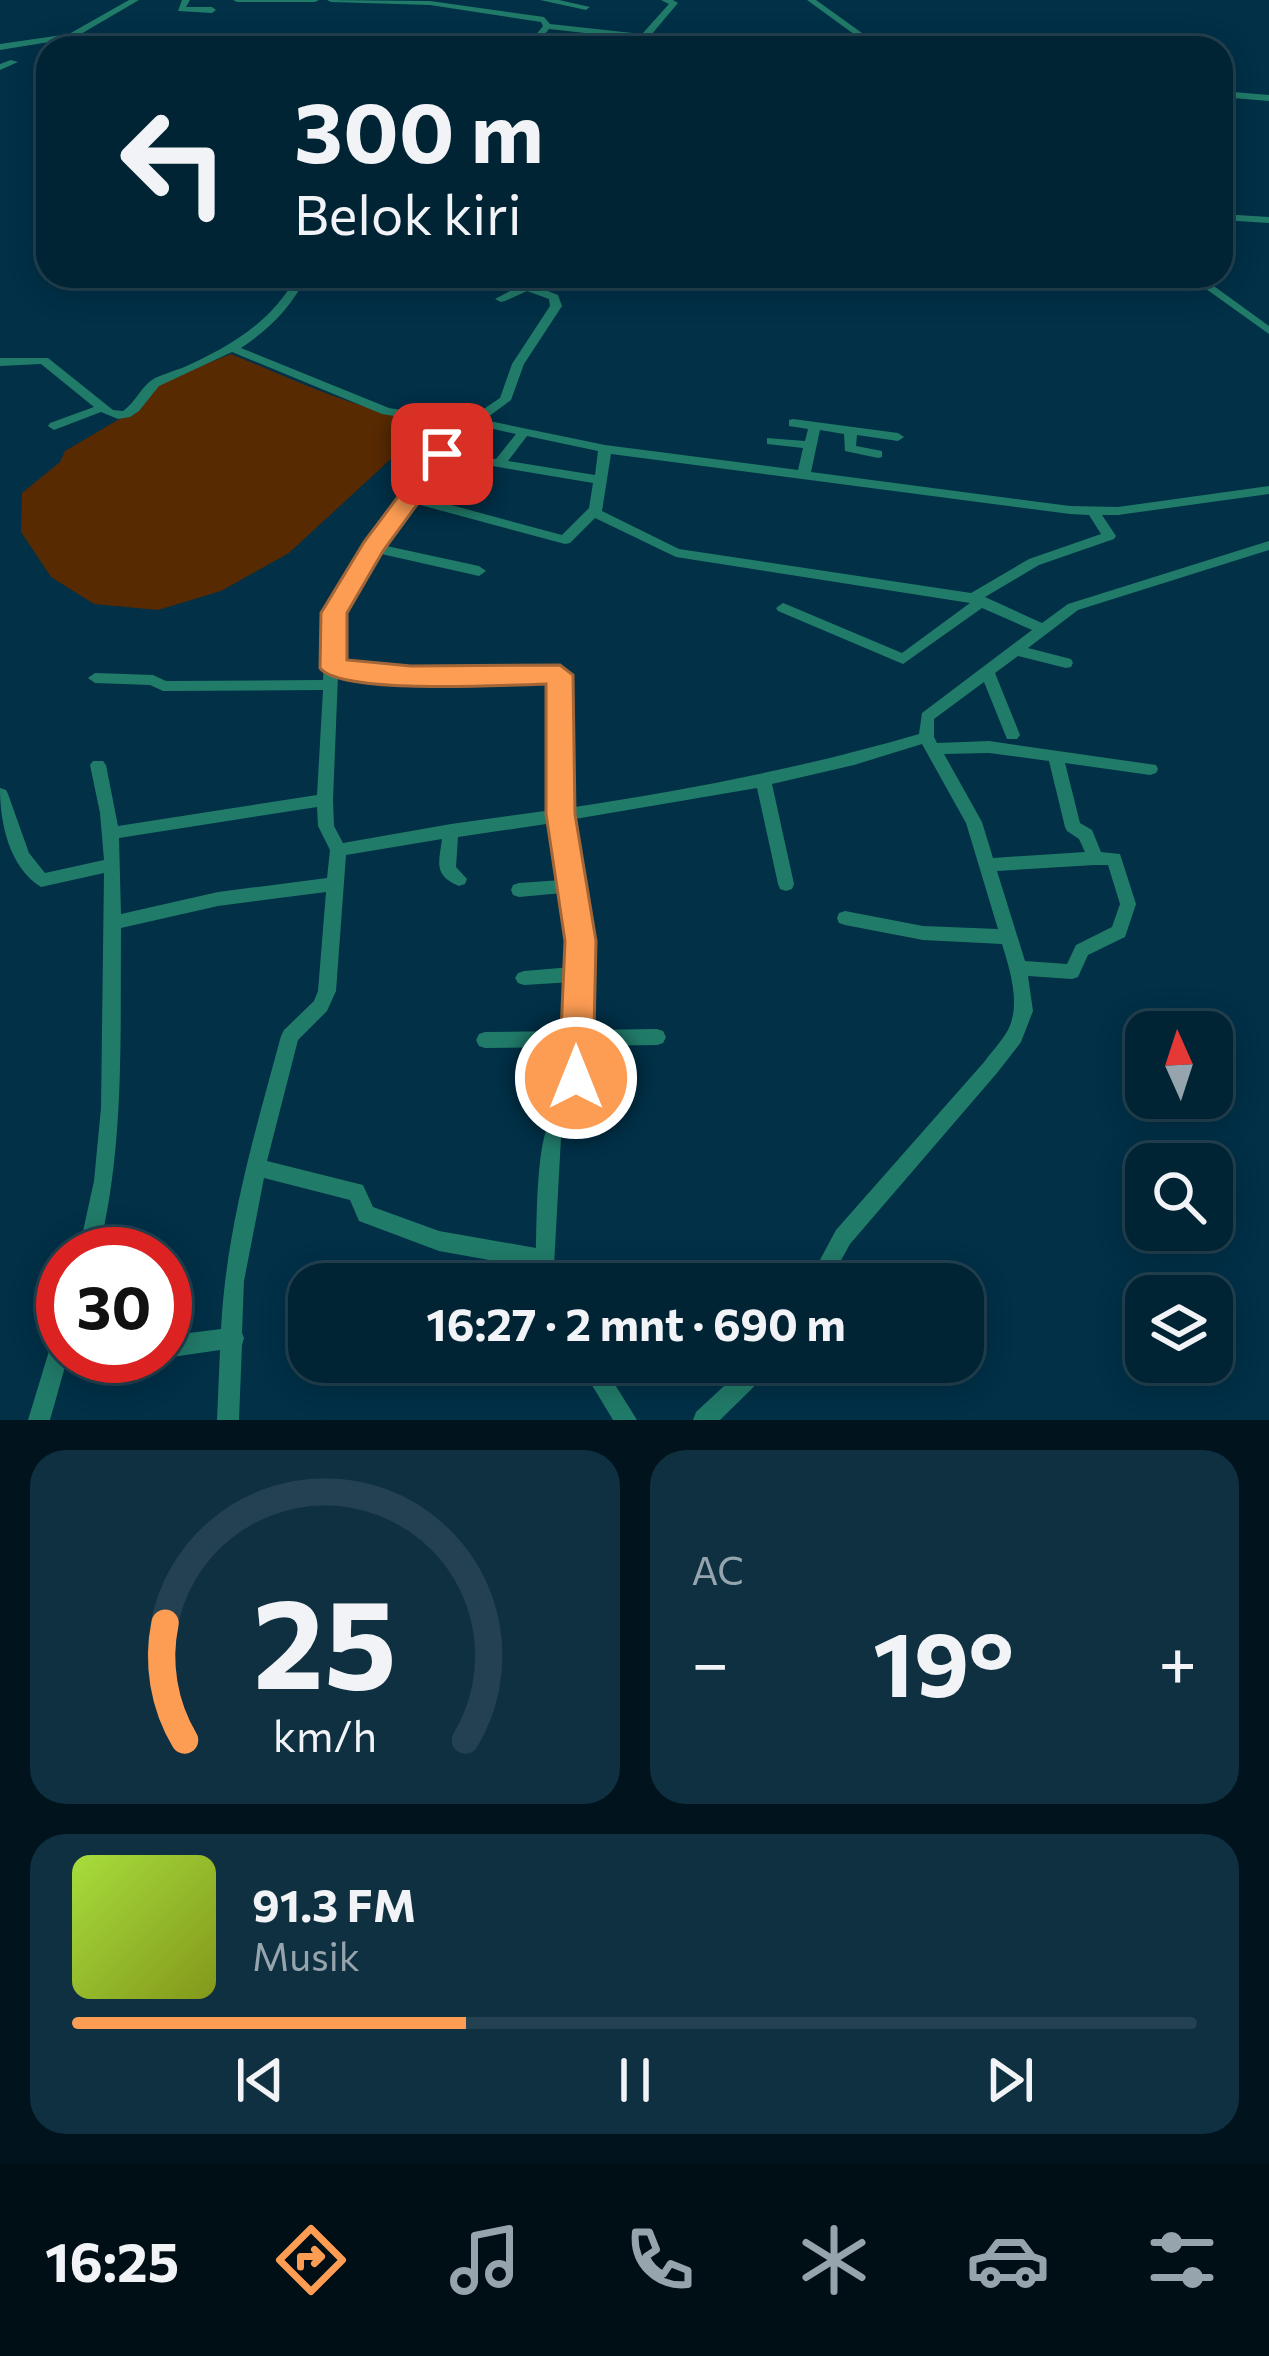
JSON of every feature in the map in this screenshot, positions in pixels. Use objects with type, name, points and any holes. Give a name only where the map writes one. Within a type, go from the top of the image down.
[{"type":"street","points":[[71,36],[135,0]]},
{"type":"street","points":[[186,0],[182,10],[212,10]]},
{"type":"street","points":[[238,0],[315,0]]},
{"type":"street","points":[[331,0],[383,0],[547,21],[539,36]]},
{"type":"street","points":[[511,16],[534,0]]},
{"type":"street","points":[[544,0],[586,7]]},
{"type":"street","points":[[646,36],[674,3],[665,0]]},
{"type":"street","points":[[811,0],[865,36]]},
{"type":"street","points":[[820,0],[867,36]]},
{"type":"street","points":[[521,24],[620,36]]},
{"type":"street","points":[[0,51],[36,43]]},
{"type":"street","points":[[0,51],[14,62],[0,68]]},
{"type":"street","points":[[1233,95],[1269,98]]},
{"type":"street","points":[[1233,218],[1269,220]]},
{"type":"street","points":[[0,362],[44,360],[115,416],[133,412],[152,385],[234,349],[285,307],[295,288]]},
{"type":"street","points":[[501,299],[521,288]]},
{"type":"street","points":[[544,288],[557,300]]},
{"type":"street","points":[[228,1420],[234,1280],[256,1167],[290,1036],[321,1006],[327,991],[338,850],[326,826],[325,800],[334,613],[373,548],[442,454],[471,423],[508,396],[518,364],[557,300],[582,288]]},
{"type":"street","points":[[1211,288],[1269,327]]},
{"type":"street","points":[[1219,288],[1269,327]]},
{"type":"street","points":[[234,349],[386,411],[605,449],[1094,512],[1269,490]]},
{"type":"street","points":[[54,427],[104,407]]},
{"type":"street","points":[[794,423],[898,437]]},
{"type":"street","points":[[804,473],[815,425]]},
{"type":"street","points":[[851,430],[849,448],[878,454]]},
{"type":"street","points":[[498,465],[523,433]]},
{"type":"street","points":[[771,440],[810,445]]},
{"type":"street","points":[[411,498],[566,540],[594,511],[605,449]]},
{"type":"street","points":[[442,454],[598,480]]},
{"type":"street","points":[[423,482],[469,497]]},
{"type":"street","points":[[594,511],[676,553],[977,600],[1040,628]]},
{"type":"street","points":[[783,608],[903,658],[1034,562],[1109,536],[1094,512]]},
{"type":"street","points":[[829,1263],[843,1237],[1015,1036],[1024,1011],[1018,968],[989,865],[966,801],[931,743],[927,717],[1040,628],[1084,603],[1269,544]]},
{"type":"street","points":[[373,548],[479,571]]},
{"type":"street","points":[[1016,650],[1066,663]]},
{"type":"street","points":[[987,671],[1012,735]]},
{"type":"street","points":[[95,678],[153,680],[163,686],[333,677],[558,674],[564,724],[560,814],[582,974],[573,1036],[576,1078],[596,1081]]},
{"type":"street","points":[[338,850],[764,783],[931,743],[1150,769]]},
{"type":"street","points":[[1055,756],[1073,827],[1086,835],[1095,858]]},
{"type":"street","points":[[93,1227],[114,1106],[112,833],[98,765]]},
{"type":"street","points":[[764,783],[786,884]]},
{"type":"street","points":[[0,794],[22,856],[41,880],[112,865]]},
{"type":"street","points":[[112,833],[325,800]]},
{"type":"street","points":[[451,830],[447,869],[459,879]]},
{"type":"street","points":[[989,865],[1114,860],[1126,897],[1119,932],[1082,950],[1070,973],[1018,968]]},
{"type":"street","points":[[113,923],[218,898],[337,884]]},
{"type":"street","points":[[520,890],[572,886]]},
{"type":"street","points":[[845,918],[923,933],[1009,937]]},
{"type":"street","points":[[524,978],[582,974]]},
{"type":"street","points":[[485,1040],[657,1037]]},
{"type":"street","points":[[545,1263],[554,1131],[587,1112]]},
{"type":"street","points":[[256,1167],[356,1192],[368,1215],[428,1238],[545,1259]]},
{"type":"street","points":[[192,1344],[234,1339]]},
{"type":"street","points":[[39,1420],[50,1383]]},
{"type":"street","points":[[602,1383],[626,1420]]},
{"type":"street","points":[[704,1420],[743,1383]]},
{"type":"shaded area","points":[[231,354],[355,403],[432,421],[289,553],[221,591],[158,610],[94,604],[51,577],[21,532],[22,493],[60,462],[65,451],[128,414],[152,385]]},
{"type":"route","points":[[442,454],[342,597],[331,627],[334,668],[411,676],[560,675],[564,724],[560,814],[582,974],[573,1036],[576,1078]]}]
